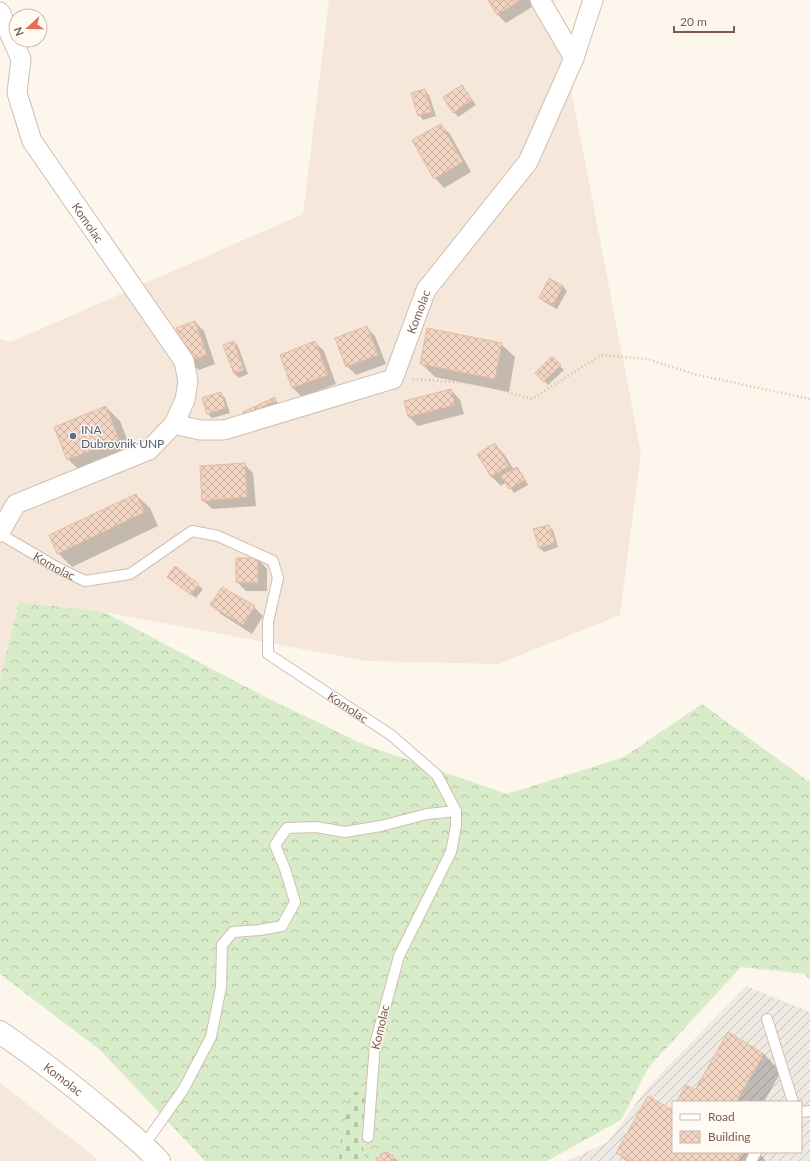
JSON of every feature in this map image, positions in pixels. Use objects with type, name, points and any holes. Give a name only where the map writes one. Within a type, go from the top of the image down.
[{"type":"main road","name":"Komolac","points":[[0,1032],[76,1088],[144,1145],[159,1161]]},
{"type":"street","points":[[540,0],[574,58]]},
{"type":"street","name":"Komolac","points":[[393,379],[426,290],[528,162],[574,58],[593,0]]},
{"type":"street","name":"Komolac","points":[[0,12],[22,59],[17,93],[32,141],[184,361],[188,381],[185,400],[174,424],[149,450],[16,504],[0,533]]},
{"type":"street","points":[[174,424],[200,430],[224,430],[393,379]]},
{"type":"lane","name":"Komolac","points":[[0,533],[58,568],[85,581],[130,574],[192,531],[218,536],[273,561],[278,578],[268,622],[268,654],[391,735],[437,775],[456,811],[456,826],[451,852],[399,956],[375,1044],[368,1137]]},
{"type":"lane","points":[[144,1145],[183,1090],[211,1037],[221,987],[222,946],[234,932],[260,930],[282,926],[294,902],[285,869],[274,845],[287,828],[316,827],[345,832],[381,826],[427,814],[456,811]]},
{"type":"lane","points":[[766,1019],[793,1101]]},
{"type":"path","points":[[393,379],[480,384],[532,399],[601,354],[647,359],[694,374],[810,399]]},
{"type":"shaded area","points":[[329,0],[554,0],[641,453],[620,615],[498,664],[366,661],[104,612],[19,602],[0,678],[0,339],[11,342],[303,214]]},
{"type":"shaded area","points":[[746,986],[810,1012],[810,1161],[567,1161],[608,1142],[648,1087]]},
{"type":"shaded area","points":[[0,1083],[94,1156],[98,1161],[0,1161]]},
{"type":"green space","points":[[19,602],[104,612],[261,695],[365,745],[507,794],[624,757],[702,704],[808,781],[810,780],[810,980],[805,974],[741,967],[649,1067],[621,1120],[547,1161],[205,1161],[100,1050],[0,974],[0,678]]},
{"type":"green space","points":[[351,1092],[365,1094],[362,1141],[365,1161],[339,1161],[340,1145]]},
{"type":"building","points":[[488,0],[520,0],[497,15]]},
{"type":"building","points":[[462,85],[472,100],[453,113],[443,97]]},
{"type":"building","points":[[425,89],[432,112],[418,116],[411,93]]},
{"type":"building","points":[[441,124],[463,162],[434,179],[412,140]]},
{"type":"building","points":[[549,278],[563,286],[553,305],[539,298]]},
{"type":"building","points":[[195,321],[207,355],[189,361],[176,328]]},
{"type":"building","points":[[367,326],[378,355],[346,367],[335,338]]},
{"type":"building","points":[[427,328],[502,343],[495,379],[420,364]]},
{"type":"building","points":[[234,341],[244,370],[234,374],[223,345]]},
{"type":"building","points":[[315,341],[328,375],[292,388],[280,355]]},
{"type":"building","points":[[552,356],[561,365],[543,382],[535,373]]},
{"type":"building","points":[[451,389],[455,405],[408,417],[404,401]]},
{"type":"building","points":[[221,392],[226,408],[207,414],[202,398]]},
{"type":"building","points":[[275,397],[276,401],[244,415],[243,412]]},
{"type":"building","points":[[106,406],[119,439],[67,460],[54,427]]},
{"type":"building","points":[[495,443],[509,466],[491,477],[477,454]]},
{"type":"building","points":[[245,463],[247,497],[202,501],[200,466]]},
{"type":"building","points":[[517,467],[525,480],[509,489],[501,476]]},
{"type":"building","points":[[136,494],[145,512],[57,554],[49,535]]},
{"type":"building","points":[[549,525],[555,543],[539,548],[533,529]]},
{"type":"building","points":[[236,558],[258,558],[258,583],[236,582]]},
{"type":"building","points":[[175,566],[199,584],[191,595],[167,577]]},
{"type":"building","points":[[222,587],[255,606],[243,625],[210,605]]},
{"type":"building","points":[[728,1032],[764,1054],[737,1101],[677,1101],[686,1085],[695,1090]]},
{"type":"building","points":[[648,1096],[672,1110],[672,1153],[742,1153],[738,1161],[630,1161],[616,1153]]},
{"type":"building","points":[[388,1152],[389,1156],[393,1155],[394,1161],[376,1161],[376,1158],[381,1157],[380,1154]]},
{"type":"place","name":"INA Dubrovnik UNP","points":[[73,436]]}]
